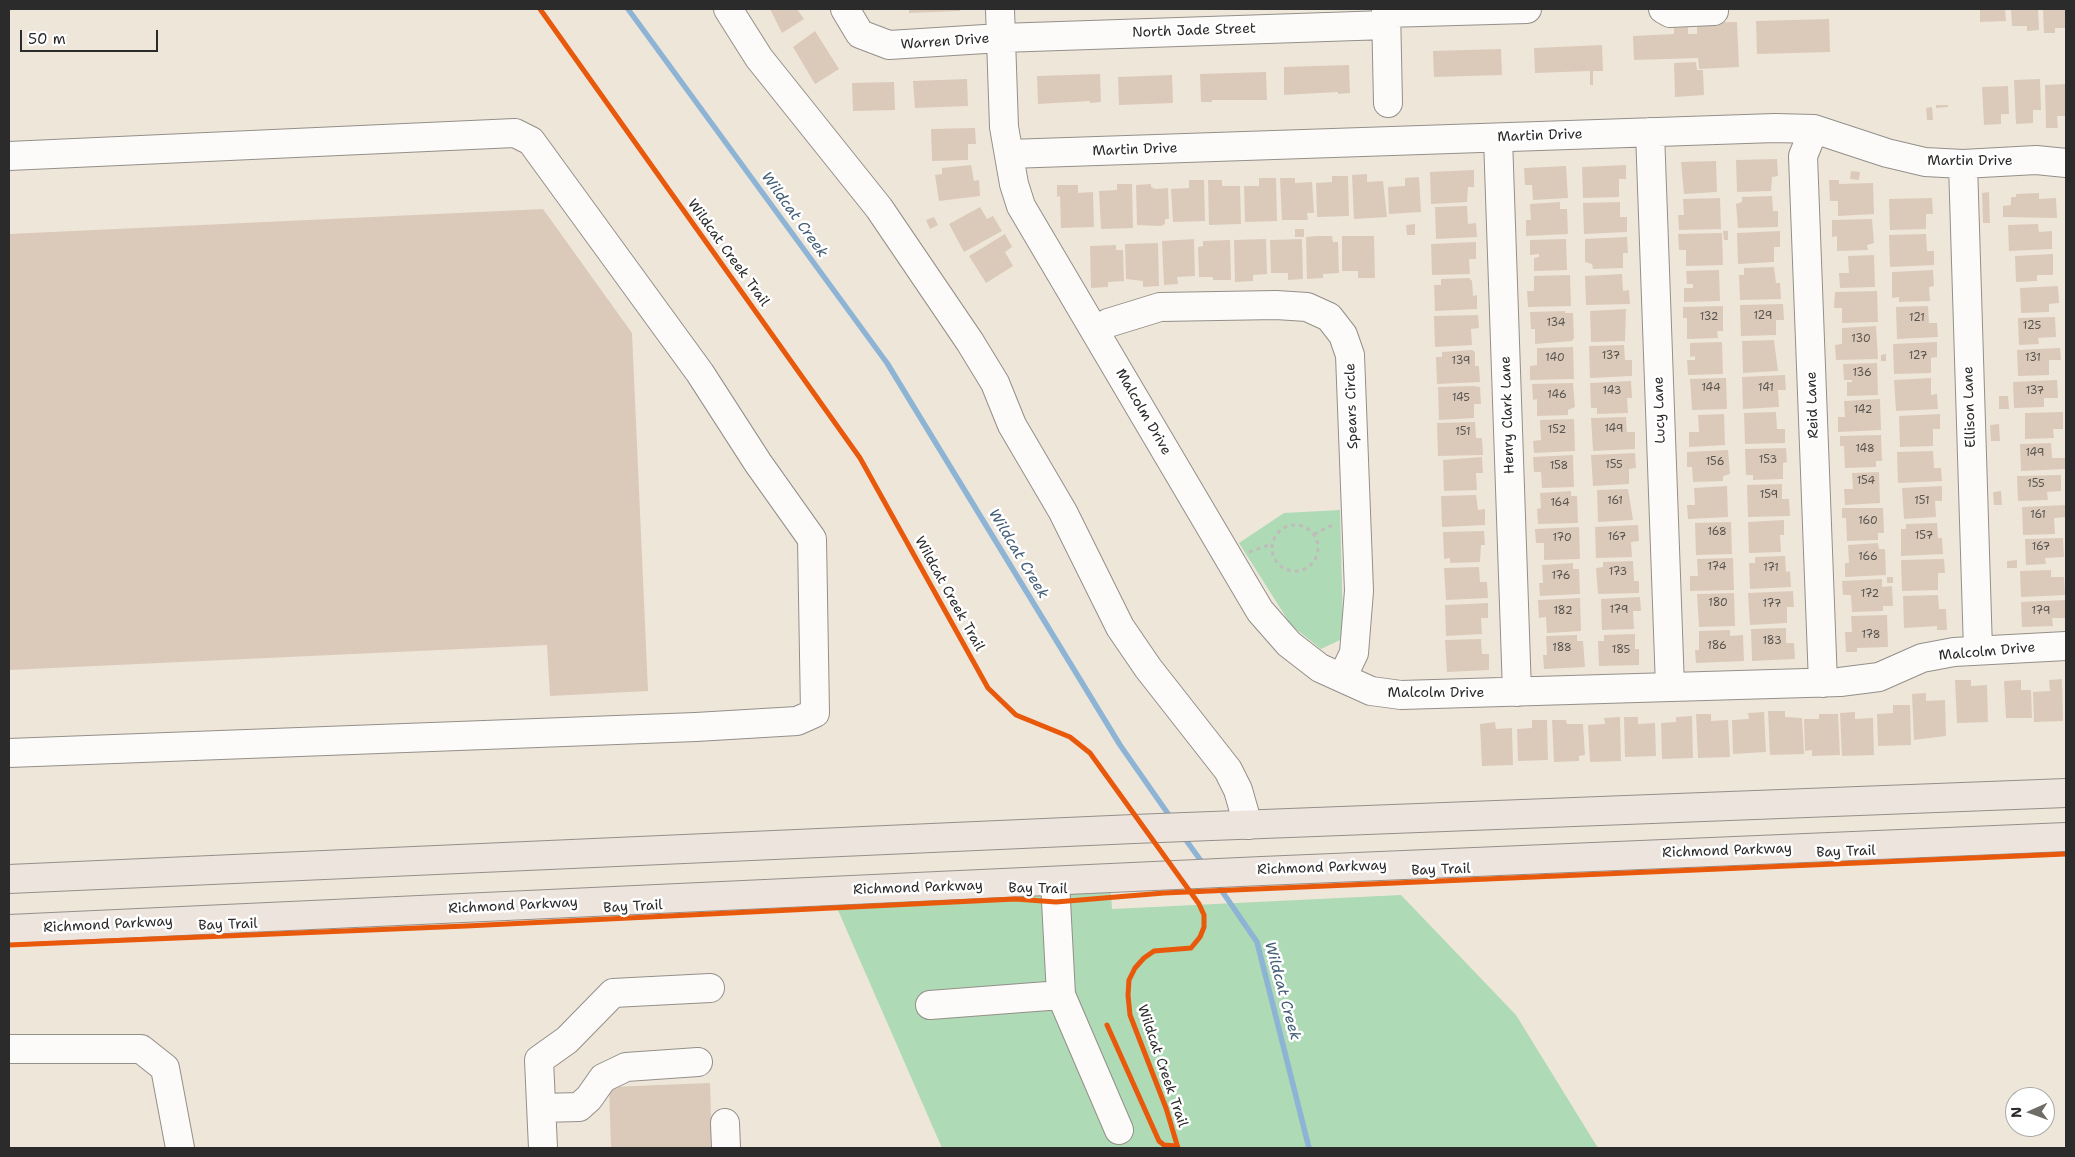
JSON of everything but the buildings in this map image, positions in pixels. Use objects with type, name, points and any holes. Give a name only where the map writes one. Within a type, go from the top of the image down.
[{"type":"highway","points":[[9,879],[1244,825],[2066,793]]},
{"type":"highway","name":"Richmond Parkway","points":[[9,929],[1262,871],[2066,837]]},
{"type":"street","points":[[728,9],[759,58],[879,208],[970,342],[995,383],[1012,425],[1067,520],[1120,628],[1148,668],[1228,770],[1238,790],[1244,825]]},
{"type":"street","name":"Warren Drive","points":[[845,9],[860,34],[889,45],[1001,38]]},
{"type":"street","name":"Malcolm Drive","points":[[1000,9],[1004,127],[1021,206],[1260,611],[1290,644],[1320,668],[1371,691],[1401,695],[1823,683],[1879,677],[1922,658],[1954,652],[2066,646]]},
{"type":"street","name":"North Jade Street","points":[[1001,38],[1386,15],[1527,9]]},
{"type":"street","points":[[1663,9],[1670,13],[1714,9]]},
{"type":"street","points":[[1386,15],[1388,103]]},
{"type":"street","name":"Martin Drive","points":[[1009,154],[1814,128],[1887,153],[1925,162],[1963,164],[2036,160],[2066,163]]},
{"type":"street","name":"Reid Lane","points":[[1814,128],[1804,156],[1823,683]]},
{"type":"street","points":[[9,156],[515,132],[531,141],[700,373],[758,463],[812,539],[815,713],[797,721],[696,727],[9,753]]},
{"type":"street","name":"Lucy Lane","points":[[1650,132],[1670,687]]},
{"type":"street","name":"Henry Clark Lane","points":[[1498,138],[1517,692]]},
{"type":"street","name":"Ellison Lane","points":[[1963,164],[1978,650]]},
{"type":"street","name":"Spears Circle","points":[[1095,330],[1108,323],[1160,307],[1276,305],[1307,307],[1329,318],[1344,335],[1350,355],[1359,591],[1354,653],[1342,678]]},
{"type":"street","points":[[1056,882],[1061,995],[1119,1130]]},
{"type":"street","points":[[543,1148],[539,1060],[566,1040],[614,993],[710,988]]},
{"type":"street","points":[[930,1005],[1061,995]]},
{"type":"street","points":[[9,1049],[141,1049],[165,1068],[180,1148]]},
{"type":"street","points":[[542,1108],[579,1107],[589,1098],[603,1078],[626,1067],[698,1062]]},
{"type":"path","points":[[1293,525],[1308,529],[1317,542],[1316,558],[1304,569],[1297,571],[1282,567],[1273,554],[1275,537],[1280,531],[1293,525]]},
{"type":"green space","points":[[1340,510],[1343,624],[1340,640],[1321,649],[1291,625],[1239,543],[1284,513]]},
{"type":"green space","points":[[1110,878],[1112,909],[1401,895],[1516,1015],[1598,1148],[942,1148],[830,892]]},
{"type":"waterway","name":"Wildcat Creek","points":[[628,9],[887,363],[1120,745],[1171,818]]},
{"type":"waterway","name":"Wildcat Creek","points":[[1183,836],[1204,865]]},
{"type":"waterway","name":"Wildcat Creek","points":[[1215,881],[1257,942],[1309,1148]]},
{"type":"cycle path","name":"Wildcat Creek Trail","points":[[540,9],[860,458],[988,688],[1016,715],[1070,737],[1090,753],[1199,904],[1204,915],[1204,927],[1200,937],[1191,948],[1154,951],[1135,968],[1129,980],[1130,1015],[1166,1108],[1178,1148]]},
{"type":"cycle path","name":"Bay Trail","points":[[9,945],[466,926],[1015,899],[1056,902],[1164,893],[2066,854]]},
{"type":"cycle path","points":[[1107,1025],[1159,1141],[1164,1145],[1177,1146]]}]
